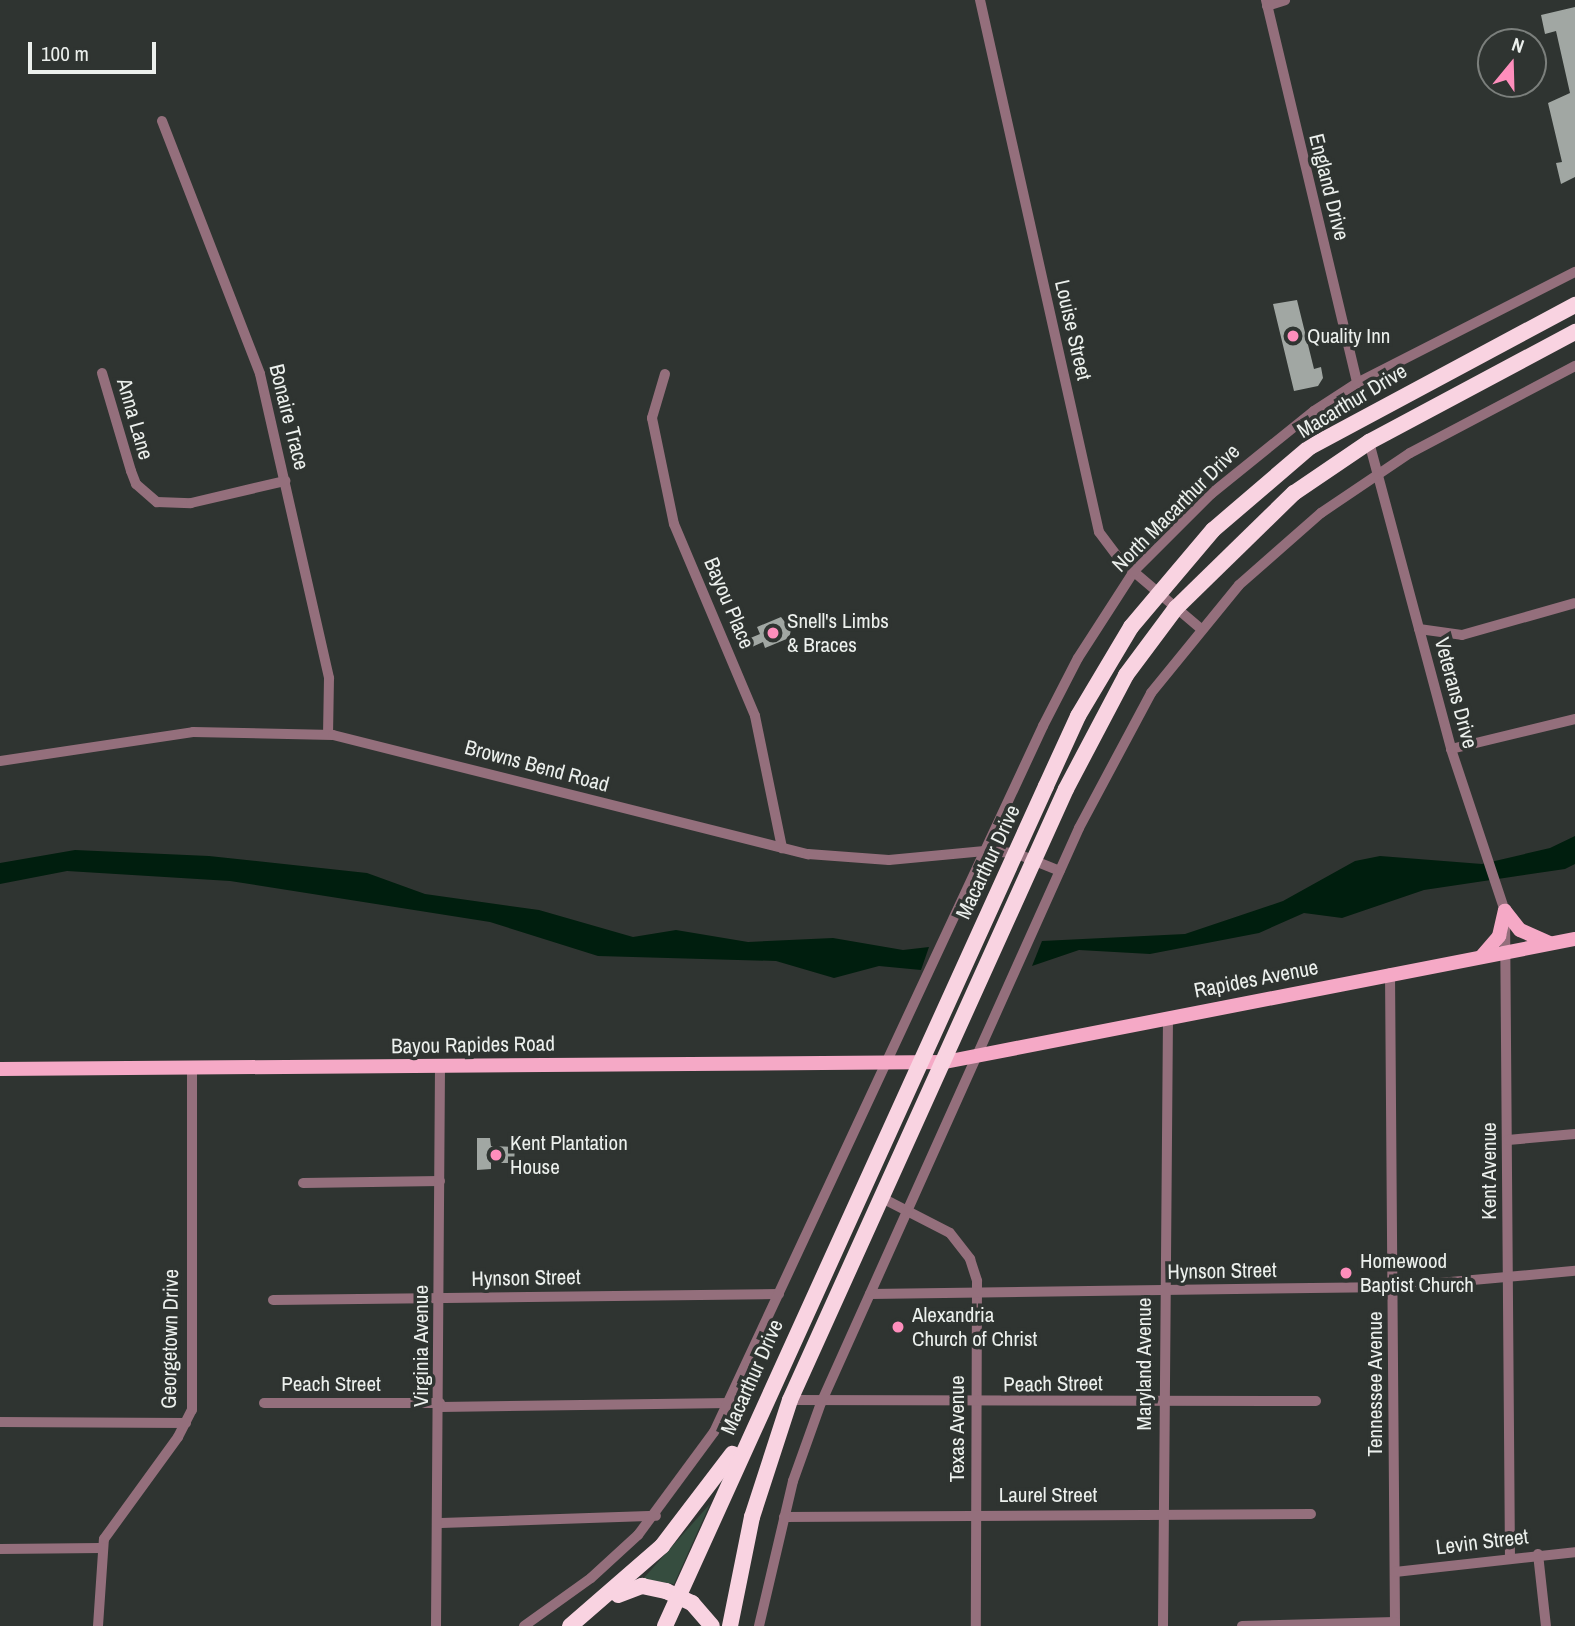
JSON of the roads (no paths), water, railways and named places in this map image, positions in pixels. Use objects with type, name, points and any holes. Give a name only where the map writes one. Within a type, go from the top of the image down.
[{"type":"highway","name":"Macarthur Drive","points":[[665,1626],[860,1187],[1078,716],[1158,591],[1260,488],[1363,414],[1575,305]]},
{"type":"highway","name":"Macarthur Drive","points":[[730,1626],[752,1517],[790,1400],[1035,859],[1126,675],[1176,608],[1264,519],[1369,442],[1575,332]]},
{"type":"highway","points":[[1363,414],[1369,442]]},
{"type":"highway","points":[[860,1187],[881,1198]]},
{"type":"highway","points":[[570,1626],[638,1572],[701,1499],[778,1372]]},
{"type":"highway","points":[[594,1607],[642,1586],[678,1596],[701,1610],[712,1626]]},
{"type":"main road","points":[[1504,907],[1520,930],[1550,943]]},
{"type":"main road","points":[[1481,957],[1499,936],[1504,907]]},
{"type":"main road","name":"Rapides Avenue","points":[[945,1062],[1575,939]]},
{"type":"main road","name":"Bayou Rapides Road","points":[[0,1069],[881,1066],[945,1062]]},
{"type":"street","name":"Louise Street","points":[[980,0],[1098,532],[1134,571],[1200,628]]},
{"type":"street","points":[[1267,3],[1285,0]]},
{"type":"street","name":"England Drive","points":[[1267,3],[1357,383]]},
{"type":"street","name":"Bonaire Trace","points":[[162,121],[260,374],[329,678],[328,734]]},
{"type":"street","name":"North Macarthur Drive","points":[[881,1066],[1077,658],[1134,571],[1266,446],[1357,383],[1575,272]]},
{"type":"street","points":[[759,1626],[784,1517],[821,1403],[1060,871],[1135,719],[1200,628],[1294,534],[1377,473],[1575,366]]},
{"type":"street","name":"Anna Lane","points":[[102,373],[136,484],[157,502],[191,503],[285,481]]},
{"type":"street","name":"Bayou Place","points":[[665,374],[652,418],[674,524],[755,716],[782,848]]},
{"type":"street","name":"Veterans Drive","points":[[1369,442],[1451,749],[1504,907],[1507,952]]},
{"type":"street","points":[[1419,629],[1462,635],[1575,603]]},
{"type":"street","points":[[1451,749],[1575,719]]},
{"type":"street","name":"Browns Bend Road","points":[[0,761],[193,732],[328,734],[782,848],[888,860],[985,851],[1015,853],[1060,871]]},
{"type":"street","name":"Kent Avenue","points":[[1507,952],[1510,1557]]},
{"type":"street","name":"Tennessee Avenue","points":[[1390,974],[1395,1624]]},
{"type":"street","name":"Maryland Avenue","points":[[1163,1626],[1162,1402],[1168,1018]]},
{"type":"street","name":"Virginia Avenue","points":[[436,1626],[441,1523],[440,1066]]},
{"type":"street","name":"Macarthur Drive","points":[[524,1626],[591,1578],[656,1516],[730,1403],[881,1066]]},
{"type":"street","name":"Georgetown Drive","points":[[101,1548],[186,1423],[192,1410],[192,1068]]},
{"type":"street","points":[[1508,1140],[1575,1134]]},
{"type":"street","points":[[303,1183],[440,1181]]},
{"type":"street","name":"Texas Avenue","points":[[881,1198],[958,1240],[971,1259],[979,1292],[976,1626]]},
{"type":"street","name":"Hynson Street","points":[[870,1294],[1394,1287],[1575,1271]]},
{"type":"street","name":"Hynson Street","points":[[273,1300],[779,1294]]},
{"type":"street","name":"Peach Street","points":[[790,1400],[821,1403],[976,1404],[1316,1401]]},
{"type":"street","name":"Peach Street","points":[[264,1403],[730,1403]]},
{"type":"street","points":[[0,1422],[186,1423]]},
{"type":"street","name":"Laurel Street","points":[[784,1517],[1311,1514]]},
{"type":"street","points":[[441,1523],[656,1516]]},
{"type":"street","points":[[0,1549],[101,1548],[98,1626]]},
{"type":"street","name":"Levin Street","points":[[1395,1572],[1510,1557],[1575,1552]]},
{"type":"street","points":[[1538,1554],[1546,1626]]},
{"type":"street","points":[[1242,1626],[1395,1624]]},
{"type":"place","name":"Quality Inn","points":[[1293,336]]},
{"type":"place","name":"Snell's Limbs & Braces","points":[[773,633]]},
{"type":"place","name":"Kent Plantation House","points":[[496,1155]]},
{"type":"place","name":"Homewood Baptist Church","points":[[1346,1273]]},
{"type":"place","name":"Alexandria Church of Christ","points":[[898,1327]]}]
